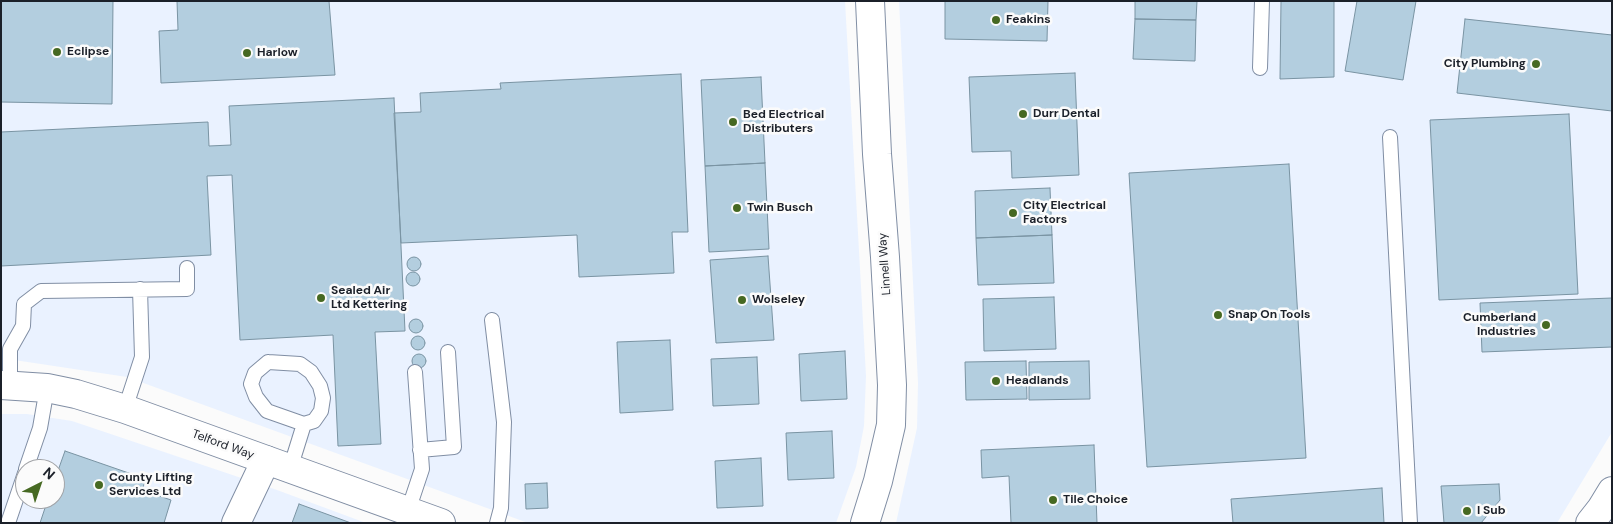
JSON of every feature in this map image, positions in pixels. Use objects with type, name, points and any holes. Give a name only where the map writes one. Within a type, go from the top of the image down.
[{"type":"street","name":"Linnell Way","points":[[865,523],[878,481],[891,425],[892,385],[877,154],[870,1]]},
{"type":"street","name":"Telford Way","points":[[5,385],[47,388],[76,394],[125,409],[441,523]]},
{"type":"street","points":[[236,523],[278,464]]},
{"type":"street","points":[[1590,523],[1612,491]]},
{"type":"lane","points":[[1260,68],[1262,1]]},
{"type":"lane","points":[[1390,137],[1410,523]]},
{"type":"lane","points":[[5,385],[10,349],[23,326],[24,304],[41,291],[186,288],[187,268]]},
{"type":"lane","points":[[125,409],[142,357],[140,289]]},
{"type":"lane","points":[[492,320],[504,422],[502,508],[497,523]]},
{"type":"lane","points":[[420,450],[454,447],[448,352]]},
{"type":"lane","points":[[278,464],[304,424],[314,420],[321,411],[323,398],[320,386],[311,372],[300,364],[268,362],[255,373],[251,384],[256,397],[267,411],[304,424]]},
{"type":"lane","points":[[408,511],[422,469],[415,372]]},
{"type":"lane","points":[[29,459],[40,428],[47,388]]},
{"type":"lane","points":[[8,523],[15,502]]},
{"type":"shaded area","points":[[1,1],[845,1],[866,376],[864,426],[856,467],[836,523],[528,523],[127,377],[1,358]]},
{"type":"shaded area","points":[[899,1],[1612,1],[1612,432],[1557,523],[896,523],[917,428],[918,383]]},
{"type":"shaded area","points":[[1,414],[27,414],[72,421],[277,490],[366,523],[1,523]]},
{"type":"building","name":"Eclipse","points":[[1,1],[113,1],[112,104],[1,102]]},
{"type":"building","name":"Harlow","points":[[177,1],[329,1],[335,75],[161,83],[159,31],[178,30]]},
{"type":"building","name":"Feakins","points":[[945,1],[1048,1],[1047,41],[945,39]]},
{"type":"building","points":[[1135,1],[1197,1],[1196,20],[1135,19]]},
{"type":"building","points":[[1281,1],[1334,1],[1334,77],[1280,79]]},
{"type":"building","points":[[1357,1],[1416,1],[1403,80],[1345,71]]},
{"type":"building","points":[[1135,19],[1196,20],[1195,61],[1133,59]]},
{"type":"building","name":"City Plumbing","points":[[1465,19],[1612,35],[1612,111],[1457,93]]},
{"type":"building","name":"Durr Dental","points":[[1075,73],[1079,175],[1012,178],[1011,151],[972,152],[969,77]]},
{"type":"building","points":[[681,74],[688,232],[672,232],[674,273],[579,277],[577,235],[401,243],[394,113],[421,112],[420,93],[501,89],[500,83]]},
{"type":"building","name":"Bed Electrical Distributers","points":[[761,77],[765,163],[705,166],[701,80]]},
{"type":"building","name":"Sealed Air Ltd Kettering","points":[[394,98],[405,331],[375,332],[381,444],[338,446],[333,335],[240,340],[232,175],[207,176],[211,255],[1,266],[1,132],[208,122],[209,146],[231,145],[229,106]]},
{"type":"building","points":[[1569,114],[1578,294],[1439,300],[1430,120]]},
{"type":"building","name":"Twin Busch","points":[[765,163],[769,249],[709,252],[705,166]]},
{"type":"building","name":"Snap On Tools","points":[[1289,164],[1306,458],[1147,467],[1129,173]]},
{"type":"building","name":"City Electrical Factors","points":[[1050,188],[1052,235],[976,238],[975,191]]},
{"type":"building","points":[[1052,235],[1054,283],[978,285],[976,238]]},
{"type":"building","name":"Wolseley","points":[[768,256],[774,340],[716,343],[710,260]]},
{"type":"building","points":[[414,257],[419,259],[421,264],[419,269],[414,271],[409,269],[407,264],[409,259]]},
{"type":"building","points":[[413,272],[418,274],[420,279],[418,284],[413,286],[408,284],[406,279],[408,274]]},
{"type":"building","points":[[1054,297],[1056,349],[984,351],[983,299]]},
{"type":"building","name":"Cumberland Industries","points":[[1612,298],[1612,347],[1482,352],[1480,303]]},
{"type":"building","points":[[416,319],[421,321],[423,326],[421,331],[416,333],[411,331],[409,326],[411,321]]},
{"type":"building","points":[[415,336],[421,336],[425,343],[421,350],[415,350],[411,346],[411,340]]},
{"type":"building","points":[[670,340],[673,410],[620,413],[617,342]]},
{"type":"building","points":[[845,351],[847,399],[801,401],[799,354]]},
{"type":"building","points":[[419,354],[424,356],[426,361],[424,366],[419,368],[414,366],[412,361],[414,356]]},
{"type":"building","points":[[757,357],[759,404],[713,406],[711,359]]},
{"type":"building","name":"Headlands","points":[[1026,361],[1027,399],[966,400],[965,362]]},
{"type":"building","points":[[1089,361],[1090,399],[1029,400],[1029,362]]},
{"type":"building","points":[[832,431],[834,478],[788,480],[786,433]]},
{"type":"building","name":"Tile Choice","points":[[1094,445],[1097,523],[1011,523],[1009,476],[982,478],[981,450]]},
{"type":"building","name":"County Lifting Services Ltd","points":[[65,451],[146,479],[142,490],[171,500],[164,523],[40,523],[45,509],[65,509],[65,459],[62,459]]},
{"type":"building","points":[[761,458],[763,506],[717,508],[715,461]]},
{"type":"building","points":[[547,483],[548,508],[526,509],[525,484]]},
{"type":"building","name":"I Sub","points":[[1499,484],[1500,500],[1481,523],[1444,523],[1441,486]]},
{"type":"building","points":[[1382,488],[1384,523],[1233,523],[1231,499]]},
{"type":"building","points":[[299,504],[351,523],[292,523]]},
{"type":"place","name":"Feakins","points":[[996,20]]},
{"type":"place","name":"Eclipse","points":[[57,52]]},
{"type":"place","name":"Harlow","points":[[247,53]]},
{"type":"place","name":"City Plumbing","points":[[1536,64]]},
{"type":"place","name":"Durr Dental","points":[[1023,114]]},
{"type":"place","name":"Bed Electrical Distributers","points":[[733,122]]},
{"type":"place","name":"Twin Busch","points":[[737,208]]},
{"type":"place","name":"City Electrical Factors","points":[[1013,213]]},
{"type":"place","name":"Sealed Air Ltd Kettering","points":[[321,298]]},
{"type":"place","name":"Wolseley","points":[[742,300]]},
{"type":"place","name":"Snap On Tools","points":[[1218,315]]},
{"type":"place","name":"Cumberland Industries","points":[[1546,325]]},
{"type":"place","name":"Headlands","points":[[996,381]]},
{"type":"place","name":"County Lifting Services Ltd","points":[[99,485]]},
{"type":"place","name":"Tile Choice","points":[[1053,500]]},
{"type":"place","name":"I Sub","points":[[1467,511]]}]
